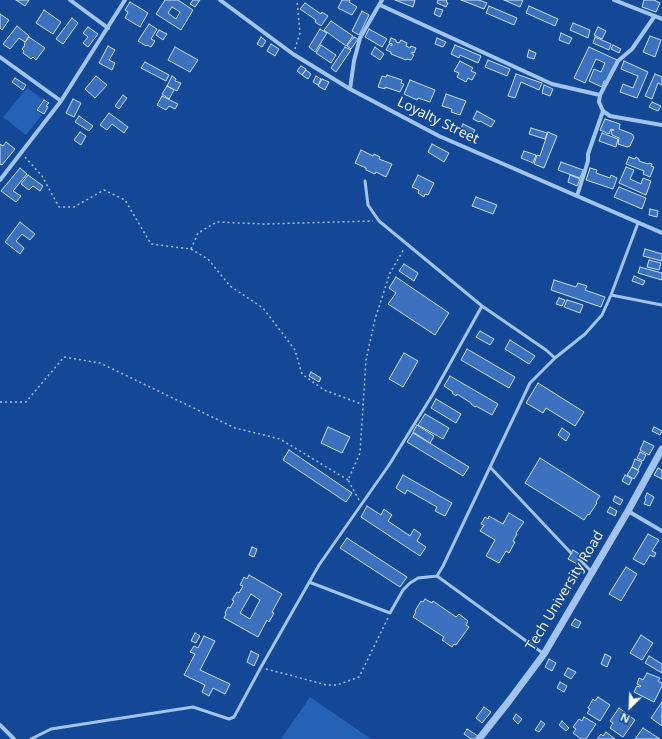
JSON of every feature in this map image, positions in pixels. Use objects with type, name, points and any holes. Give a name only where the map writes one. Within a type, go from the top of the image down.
[{"type":"street","points":[[70,0],[108,28]]},
{"type":"street","points":[[0,180],[61,101],[125,0]]},
{"type":"street","points":[[350,89],[354,60],[360,38],[382,0]]},
{"type":"street","points":[[614,0],[662,19]]},
{"type":"street","name":"Loyalty Street","points":[[223,1],[292,54],[350,89],[439,136],[662,233]]},
{"type":"street","points":[[380,5],[552,84],[600,95]]},
{"type":"street","points":[[654,17],[632,49],[618,61],[600,95],[600,102],[603,111],[610,116],[662,125]]},
{"type":"street","points":[[0,56],[61,101]]},
{"type":"street","points":[[577,196],[588,161],[588,154],[603,111]]},
{"type":"street","name":"Tech University Road","points":[[479,739],[544,654],[628,511],[662,449]]},
{"type":"street","points":[[628,511],[662,531]]},
{"type":"street","points":[[0,725],[14,739]]},
{"type":"lane","points":[[365,181],[368,206],[379,221],[482,306],[546,350],[554,358]]},
{"type":"lane","points":[[437,576],[530,382],[554,358],[585,334],[602,315],[638,223]]},
{"type":"lane","points":[[611,295],[662,305]]},
{"type":"lane","points":[[31,739],[51,729],[193,707],[229,719],[234,717],[319,565],[389,465],[429,401],[482,306]]},
{"type":"lane","points":[[490,467],[571,553]]},
{"type":"lane","points":[[579,559],[592,572]]},
{"type":"lane","points":[[309,582],[390,613],[410,583],[418,578],[437,576],[544,654]]},
{"type":"path","points":[[292,54],[300,33],[297,0]]},
{"type":"path","points":[[22,152],[42,176],[59,207],[74,207],[104,190],[125,200],[151,244],[191,249],[208,259],[230,286],[263,308],[295,350],[302,374],[324,390],[364,405]]},
{"type":"path","points":[[191,249],[198,233],[217,222],[264,224],[379,221]]},
{"type":"path","points":[[348,480],[360,453],[366,360],[375,319],[390,273],[407,244]]},
{"type":"path","points":[[0,402],[26,402],[64,357],[100,364],[235,428],[280,439],[348,480],[362,505]]},
{"type":"path","points":[[261,667],[266,670],[326,685],[337,685],[359,677],[390,613]]},
{"type":"shaded area","points":[[27,88],[43,99],[36,110],[42,115],[26,135],[3,117]]},
{"type":"shaded area","points":[[310,697],[371,739],[281,739]]},
{"type":"building","points":[[16,0],[29,0],[25,6]]},
{"type":"building","points":[[165,0],[178,0],[193,10],[181,30],[156,14]],"holes":[[[172,7],[180,12],[176,19],[168,13]]]},
{"type":"building","points":[[193,0],[200,0],[195,7],[190,4]]},
{"type":"building","points":[[342,0],[350,0],[349,2],[357,7],[352,15],[338,8]]},
{"type":"building","points":[[395,0],[415,0],[413,7]]},
{"type":"building","points":[[438,0],[447,0],[446,2],[448,3],[446,7],[437,3]]},
{"type":"building","points":[[461,0],[479,0],[487,3],[484,9]]},
{"type":"building","points":[[504,0],[523,0],[520,7]]},
{"type":"building","points":[[644,0],[654,0],[660,3],[656,12],[642,7]]},
{"type":"building","points":[[130,2],[148,13],[140,27],[125,18],[128,12],[125,10]]},
{"type":"building","points":[[305,3],[321,14],[322,12],[328,16],[321,26],[315,22],[316,20],[300,9]]},
{"type":"building","points":[[489,6],[517,18],[514,25],[486,13]]},
{"type":"building","points":[[529,6],[558,19],[555,26],[526,13]]},
{"type":"building","points":[[436,8],[443,10],[440,17],[434,14]]},
{"type":"building","points":[[44,10],[61,22],[53,34],[36,23]]},
{"type":"building","points":[[362,11],[369,15],[359,35],[352,31]]},
{"type":"building","points":[[0,14],[9,20],[2,30],[0,28]]},
{"type":"building","points":[[72,18],[78,23],[63,44],[56,39]]},
{"type":"building","points":[[331,21],[353,36],[346,46],[324,30]]},
{"type":"building","points":[[573,23],[590,30],[588,38],[570,30]]},
{"type":"building","points":[[149,24],[157,29],[151,39],[155,41],[151,47],[138,41]]},
{"type":"building","points":[[17,26],[29,36],[25,42],[19,38],[10,49],[3,44]]},
{"type":"building","points":[[88,27],[98,34],[88,47],[83,43],[88,37],[83,33]]},
{"type":"building","points":[[598,27],[606,31],[602,39],[594,35]]},
{"type":"building","points":[[320,29],[327,33],[315,52],[309,47]]},
{"type":"building","points":[[369,29],[387,39],[382,47],[365,37]]},
{"type":"building","points":[[159,30],[167,34],[163,40],[156,35]]},
{"type":"building","points":[[561,33],[572,38],[569,44],[559,40]]},
{"type":"building","points":[[650,36],[661,40],[655,57],[643,52]]},
{"type":"building","points":[[29,37],[45,48],[36,60],[33,57],[31,59],[23,53],[24,51],[22,49]]},
{"type":"building","points":[[261,37],[266,41],[262,47],[257,44]]},
{"type":"building","points":[[354,37],[358,39],[351,49],[347,46]]},
{"type":"building","points":[[595,37],[611,44],[609,50],[593,43]]},
{"type":"building","points":[[391,38],[399,43],[401,40],[407,43],[406,46],[410,48],[411,46],[416,48],[414,53],[412,52],[414,55],[411,60],[406,60],[391,54],[391,52],[386,50],[389,44],[392,46],[392,44],[389,43]]},
{"type":"building","points":[[437,38],[446,42],[443,47],[435,44]]},
{"type":"building","points":[[271,44],[279,49],[275,56],[267,51]]},
{"type":"building","points":[[321,45],[336,55],[331,63],[316,53]]},
{"type":"building","points":[[455,45],[481,56],[478,63],[460,55],[459,58],[451,54]]},
{"type":"building","points":[[613,45],[621,49],[619,53],[611,49]]},
{"type":"building","points":[[108,46],[115,50],[109,60],[115,63],[112,70],[99,63]]},
{"type":"building","points":[[175,47],[198,60],[190,72],[168,60]]},
{"type":"building","points":[[345,47],[351,50],[336,72],[331,68]]},
{"type":"building","points":[[375,47],[384,54],[380,60],[371,54]]},
{"type":"building","points":[[589,47],[617,60],[607,82],[604,81],[602,87],[589,81],[594,69],[601,72],[605,63],[596,59],[585,83],[574,78]]},
{"type":"building","points":[[529,50],[536,53],[534,59],[527,57]]},
{"type":"building","points":[[488,60],[510,69],[507,76],[485,67]]},
{"type":"building","points":[[460,61],[473,68],[471,71],[476,73],[472,80],[468,78],[466,82],[457,77],[459,73],[454,71]]},
{"type":"building","points":[[624,61],[648,72],[637,98],[620,92],[623,84],[633,88],[638,76],[621,69]]},
{"type":"building","points":[[145,62],[169,75],[166,81],[141,68]]},
{"type":"building","points":[[301,66],[306,69],[302,75],[297,71]]},
{"type":"building","points":[[306,70],[311,74],[308,79],[302,75]]},
{"type":"building","points":[[516,74],[542,83],[539,90],[521,82],[515,98],[508,96]]},
{"type":"building","points":[[655,74],[662,77],[662,85],[658,83],[652,99],[645,96]]},
{"type":"building","points":[[387,75],[402,80],[401,83],[404,84],[400,92],[385,87],[385,89],[378,87],[382,76],[386,77]]},
{"type":"building","points":[[96,76],[107,85],[95,98],[85,89]]},
{"type":"building","points":[[172,76],[176,79],[175,81],[181,83],[177,91],[167,86]]},
{"type":"building","points":[[316,76],[321,79],[318,85],[313,82]]},
{"type":"building","points":[[15,78],[26,85],[23,90],[12,82]]},
{"type":"building","points":[[322,79],[329,82],[325,90],[318,86]]},
{"type":"building","points":[[410,80],[435,90],[430,102],[418,98],[417,100],[404,94]]},
{"type":"building","points":[[544,85],[553,89],[550,96],[542,93]]},
{"type":"building","points":[[167,86],[174,90],[169,99],[162,94]]},
{"type":"building","points":[[446,94],[466,101],[460,115],[451,112],[452,109],[442,106]]},
{"type":"building","points":[[123,95],[127,98],[119,109],[115,106]]},
{"type":"building","points":[[162,96],[178,104],[175,109],[169,106],[166,110],[157,105]]},
{"type":"building","points":[[73,99],[81,103],[74,117],[66,113]]},
{"type":"building","points":[[44,100],[49,103],[46,106],[48,107],[44,114],[37,110]]},
{"type":"building","points":[[652,102],[661,106],[658,111],[649,107]]},
{"type":"building","points":[[477,111],[495,121],[491,127],[473,119]]},
{"type":"building","points":[[109,113],[128,127],[124,133],[112,124],[107,130],[100,125]]},
{"type":"building","points":[[79,116],[93,126],[89,131],[75,122]]},
{"type":"building","points":[[605,119],[620,124],[619,129],[632,134],[634,137],[630,146],[627,147],[618,144],[619,138],[612,135],[611,130],[614,130],[611,129],[609,134],[600,130]]},
{"type":"building","points":[[463,124],[475,130],[472,136],[460,130]]},
{"type":"building","points":[[531,128],[547,133],[545,139],[529,134]]},
{"type":"building","points":[[80,132],[86,136],[81,145],[74,140]]},
{"type":"building","points":[[548,132],[557,136],[544,168],[534,164],[537,155],[540,156]]},
{"type":"building","points":[[602,133],[618,139],[616,147],[599,141]]},
{"type":"building","points":[[6,142],[15,149],[2,165],[0,164],[0,144],[3,146]]},
{"type":"building","points":[[432,144],[449,153],[444,162],[428,152]]},
{"type":"building","points":[[361,150],[373,156],[374,154],[380,157],[379,159],[392,164],[386,177],[376,172],[375,174],[366,170],[366,168],[355,163]]},
{"type":"building","points":[[524,151],[536,155],[533,163],[521,158]]},
{"type":"building","points":[[629,157],[635,159],[636,157],[639,161],[652,164],[651,166],[654,167],[650,177],[643,174],[644,171],[626,164]]},
{"type":"building","points":[[561,162],[583,170],[580,178],[558,170]]},
{"type":"building","points":[[626,167],[634,170],[630,179],[641,184],[643,178],[651,181],[646,195],[619,183]]},
{"type":"building","points":[[20,168],[27,174],[13,191],[21,196],[16,202],[1,191]]},
{"type":"building","points":[[590,168],[597,170],[596,173],[610,178],[611,175],[617,178],[613,189],[586,180]]},
{"type":"building","points":[[28,175],[43,186],[40,191],[33,186],[29,190],[21,184]]},
{"type":"building","points":[[418,175],[434,183],[428,195],[425,194],[424,197],[418,193],[419,190],[412,187]]},
{"type":"building","points":[[570,175],[580,179],[577,186],[568,182]]},
{"type":"building","points":[[619,187],[646,198],[642,209],[614,197]]},
{"type":"building","points":[[476,197],[497,205],[493,214],[472,206]]},
{"type":"building","points":[[650,209],[658,211],[657,217],[649,215]]},
{"type":"building","points":[[20,222],[35,234],[30,240],[22,234],[16,241],[24,248],[20,254],[5,242]]},
{"type":"building","points":[[645,249],[662,254],[662,261],[643,256]]},
{"type":"building","points":[[649,260],[661,263],[659,270],[647,267]]},
{"type":"building","points":[[404,264],[418,273],[414,281],[399,271]]},
{"type":"building","points":[[640,267],[662,273],[662,280],[638,273]]},
{"type":"building","points":[[634,276],[645,281],[643,285],[632,281]]},
{"type":"building","points":[[396,277],[449,313],[435,335],[388,304],[396,293],[389,288]]},
{"type":"building","points":[[554,280],[576,287],[578,283],[587,286],[585,290],[605,297],[601,307],[551,290]]},
{"type":"building","points":[[559,298],[565,300],[562,306],[556,304]]},
{"type":"building","points":[[567,300],[583,305],[580,313],[564,307]]},
{"type":"building","points":[[480,331],[494,339],[490,345],[476,337]]},
{"type":"building","points":[[510,340],[535,356],[529,364],[505,349]]},
{"type":"building","points":[[467,349],[515,377],[509,388],[461,360]]},
{"type":"building","points":[[404,353],[418,361],[403,387],[389,379]]},
{"type":"building","points":[[311,372],[321,378],[319,382],[309,376]]},
{"type":"building","points":[[450,376],[498,404],[492,415],[476,406],[475,407],[457,394],[456,396],[444,386]]},
{"type":"building","points":[[538,383],[584,412],[575,426],[546,408],[543,413],[526,403]]},
{"type":"building","points":[[436,399],[461,414],[456,423],[431,408]]},
{"type":"building","points":[[425,414],[449,428],[443,439],[418,425]]},
{"type":"building","points":[[417,425],[434,436],[430,443],[413,432]]},
{"type":"building","points":[[328,427],[350,437],[342,453],[321,443]]},
{"type":"building","points":[[654,427],[662,431],[660,435],[652,431]]},
{"type":"building","points":[[562,428],[570,434],[566,441],[558,435]]},
{"type":"building","points":[[413,433],[469,467],[463,476],[407,442]]},
{"type":"building","points":[[644,441],[654,446],[649,455],[640,450]]},
{"type":"building","points":[[289,450],[352,493],[346,502],[283,460]]},
{"type":"building","points":[[640,452],[646,455],[643,461],[637,458]]},
{"type":"building","points":[[540,458],[600,496],[589,515],[588,514],[584,520],[525,483]]},
{"type":"building","points":[[635,459],[642,462],[638,470],[632,467]]},
{"type":"building","points":[[632,467],[639,471],[634,479],[627,475]]},
{"type":"building","points":[[658,468],[662,470],[662,479],[654,475]]},
{"type":"building","points":[[403,475],[452,503],[445,516],[435,511],[437,507],[407,490],[405,494],[396,488]]},
{"type":"building","points":[[625,475],[632,479],[629,485],[622,481]]},
{"type":"building","points":[[647,493],[654,497],[650,506],[644,504]]},
{"type":"building","points":[[615,496],[623,500],[620,505],[613,501]]},
{"type":"building","points":[[367,506],[381,515],[384,509],[392,515],[388,521],[410,536],[414,529],[421,534],[417,541],[426,547],[420,556],[361,517]]},
{"type":"building","points":[[610,507],[617,511],[615,516],[607,512]]},
{"type":"building","points":[[509,513],[524,522],[516,533],[517,534],[513,541],[515,542],[509,553],[506,551],[499,563],[486,556],[495,540],[480,531],[484,525],[481,524],[485,517],[488,519],[489,516],[503,524]]},
{"type":"building","points":[[648,534],[659,540],[652,551],[656,553],[654,557],[650,555],[644,565],[633,559]]},
{"type":"building","points":[[347,538],[407,577],[400,587],[340,548]]},
{"type":"building","points":[[252,547],[257,549],[254,557],[249,555]]},
{"type":"building","points":[[573,550],[581,555],[577,564],[568,559]]},
{"type":"building","points":[[626,567],[637,574],[621,601],[609,594]]},
{"type":"building","points":[[249,575],[282,594],[272,612],[274,613],[269,622],[267,620],[258,637],[224,618],[228,607],[230,608],[234,601],[232,600],[243,586],[240,585],[244,577],[247,579]],"holes":[[[251,594],[260,600],[250,619],[240,613]]]},
{"type":"building","points":[[425,599],[432,603],[433,601],[456,617],[459,614],[468,621],[466,625],[469,627],[456,645],[454,644],[452,647],[442,640],[444,637],[413,617],[421,601],[423,602]]},
{"type":"building","points":[[575,619],[581,622],[578,628],[571,625]]},
{"type":"building","points":[[195,633],[200,636],[196,643],[191,641]]},
{"type":"building","points":[[641,635],[653,643],[642,660],[630,653]]},
{"type":"building","points":[[204,636],[215,641],[200,670],[230,684],[225,694],[213,688],[209,696],[202,692],[205,685],[184,675],[195,654],[190,652],[194,646],[198,648]]},
{"type":"building","points":[[251,651],[259,655],[254,666],[247,662]]},
{"type":"building","points":[[605,654],[611,657],[607,667],[601,664]]},
{"type":"building","points":[[649,656],[662,664],[662,673],[645,663]]},
{"type":"building","points":[[549,659],[556,663],[552,671],[545,667]]},
{"type":"building","points":[[568,668],[576,672],[571,679],[564,675]]},
{"type":"building","points":[[647,673],[660,678],[658,681],[662,683],[654,702],[634,692],[637,686],[641,686],[637,684],[639,678],[643,680]]},
{"type":"building","points":[[560,682],[567,686],[564,692],[557,688]]},
{"type":"building","points":[[598,697],[610,705],[600,721],[587,713],[593,699],[595,701]]},
{"type":"building","points":[[662,702],[661,717],[662,726],[651,718]]},
{"type":"building","points":[[484,707],[491,712],[482,723],[476,718]]},
{"type":"building","points":[[619,708],[635,720],[623,737],[610,728],[613,723],[610,721]]},
{"type":"building","points":[[516,714],[522,719],[518,724],[513,719]]},
{"type":"building","points":[[584,717],[596,724],[586,739],[581,739],[573,733],[576,729],[573,727],[579,719],[582,721]]},
{"type":"building","points":[[541,721],[545,724],[539,732],[535,730]]},
{"type":"building","points":[[562,721],[569,728],[566,731],[559,725]]},
{"type":"building","points":[[643,728],[660,739],[635,739]]},
{"type":"building","points":[[467,729],[478,736],[476,739],[471,739],[464,734]]},
{"type":"building","points":[[606,732],[615,739],[597,739],[601,734],[603,736]]}]
